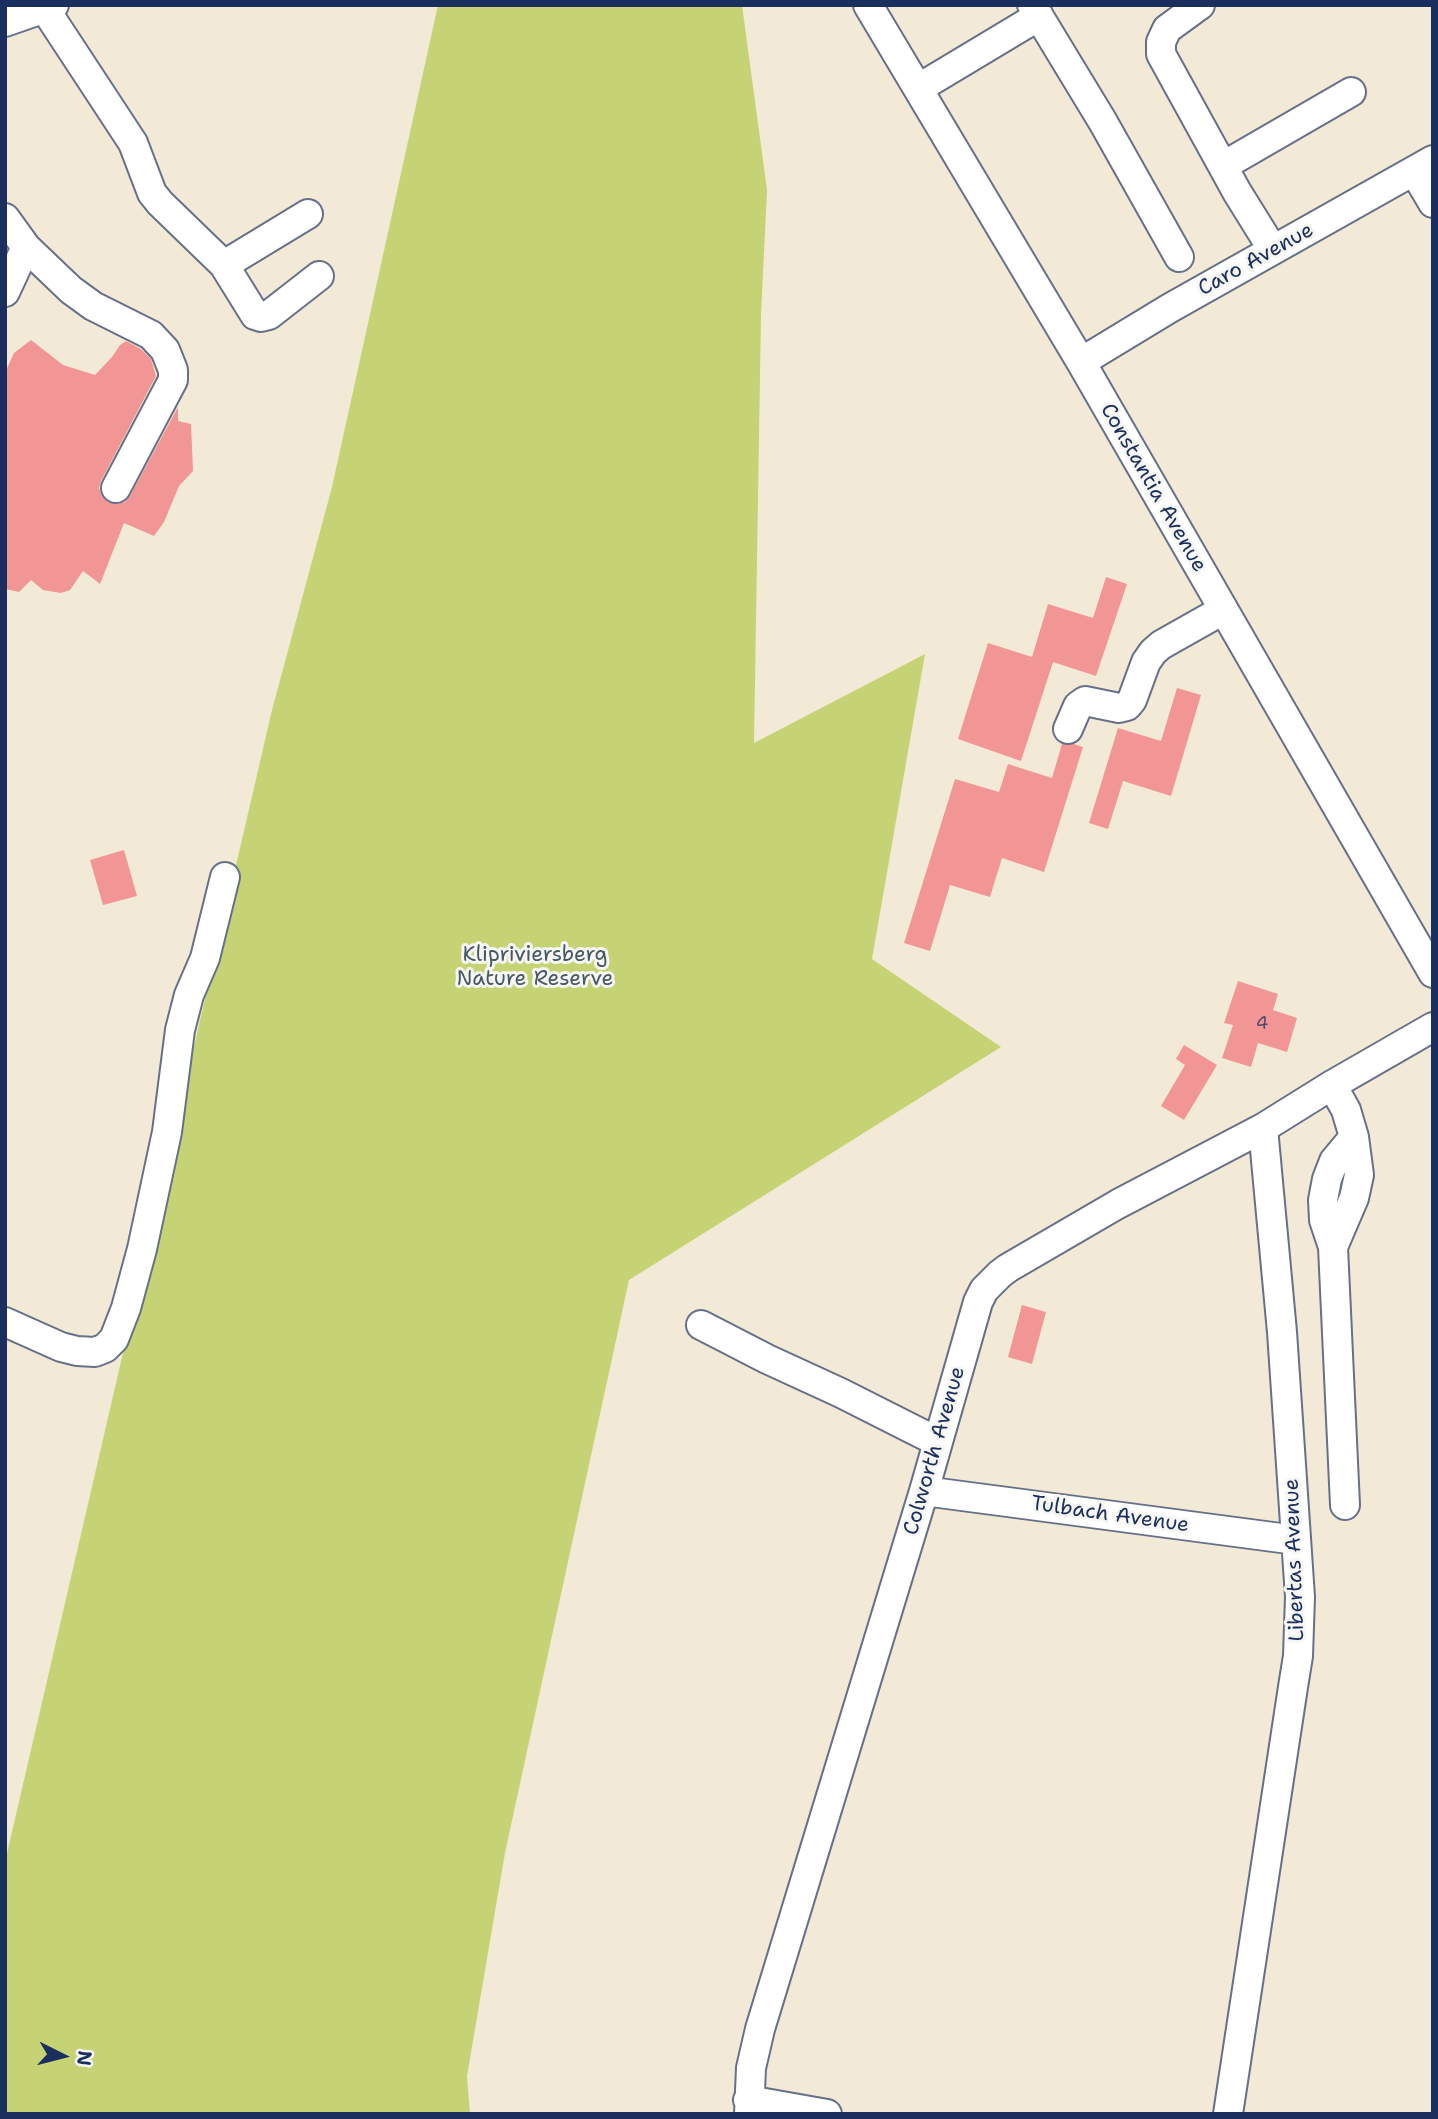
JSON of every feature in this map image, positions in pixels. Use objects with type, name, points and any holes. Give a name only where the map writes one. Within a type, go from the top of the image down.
[{"type":"street","name":"Constantia Avenue","points":[[868,5],[1081,362],[1223,610],[1429,959]]},
{"type":"street","points":[[1199,5],[1167,29],[1161,42],[1161,54],[1273,250]]},
{"type":"street","points":[[5,22],[49,7],[133,143],[152,193],[224,265],[255,315],[269,315],[319,276]]},
{"type":"street","points":[[919,88],[1035,11],[1179,257]]},
{"type":"street","points":[[1223,166],[1351,92]]},
{"type":"street","points":[[1423,166],[1433,203]]},
{"type":"street","name":"Caro Avenue","points":[[1081,362],[1170,308],[1423,166]]},
{"type":"street","points":[[224,265],[307,214]]},
{"type":"street","points":[[5,218],[26,247],[81,298],[151,335],[166,350],[173,370],[170,389],[116,488]]},
{"type":"street","points":[[5,292],[26,247]]},
{"type":"street","points":[[1068,729],[1078,706],[1085,701],[1119,708],[1127,706],[1153,652],[1223,610]]},
{"type":"street","points":[[5,1322],[77,1352],[94,1352],[105,1348],[114,1339],[134,1282],[159,1171],[172,1102],[180,1030],[189,995],[205,958],[225,877]]},
{"type":"street","name":"Colworth Avenue","points":[[749,2107],[751,2067],[760,2029],[984,1290],[1000,1274],[1118,1204],[1263,1128],[1433,1027]]},
{"type":"street","points":[[1332,1085],[1346,1110],[1354,1137],[1334,1161],[1327,1179],[1324,1200],[1324,1220],[1333,1247],[1345,1506]]},
{"type":"street","name":"Libertas Avenue","points":[[1228,2114],[1298,1656],[1300,1597],[1282,1332],[1263,1128]]},
{"type":"street","points":[[701,1325],[938,1442]]},
{"type":"street","name":"Tulbach Avenue","points":[[924,1491],[1296,1540]]},
{"type":"street","points":[[749,2107],[827,2114]]},
{"type":"green space","name":"Klipriviersberg Nature Reserve","points":[[438,5],[742,5],[767,190],[761,315],[754,743],[925,654],[872,959],[1001,1047],[629,1280],[505,1853],[467,2076],[470,2114],[5,2114],[5,1862],[272,710],[332,487]]},
{"type":"building","points":[[31,340],[63,365],[95,375],[126,341],[141,349],[151,359],[156,376],[101,481],[99,488],[108,502],[125,502],[130,496],[178,407],[178,421],[191,424],[193,471],[179,486],[164,522],[154,536],[124,523],[100,584],[83,571],[70,590],[61,593],[43,590],[31,580],[19,592],[5,589],[5,373],[14,353]]},
{"type":"building","points":[[1106,577],[1127,584],[1096,676],[1053,662],[1021,761],[958,739],[988,643],[1032,657],[1048,604],[1093,618]]},
{"type":"building","points":[[1177,688],[1201,695],[1171,796],[1123,781],[1108,829],[1089,823],[1118,728],[1161,741]]},
{"type":"building","points":[[1062,744],[1083,747],[1044,872],[1002,858],[990,897],[950,885],[930,951],[904,943],[955,779],[999,792],[1008,764],[1052,778]]},
{"type":"building","points":[[124,850],[137,896],[103,905],[90,860]]},
{"type":"building","points":[[1238,981],[1278,994],[1273,1010],[1297,1018],[1287,1052],[1258,1043],[1251,1067],[1222,1058],[1233,1025],[1224,1023]]},
{"type":"building","points":[[1184,1045],[1217,1065],[1184,1120],[1161,1106],[1185,1065],[1176,1059]]},
{"type":"building","points":[[1022,1305],[1046,1312],[1032,1364],[1008,1357]]}]
